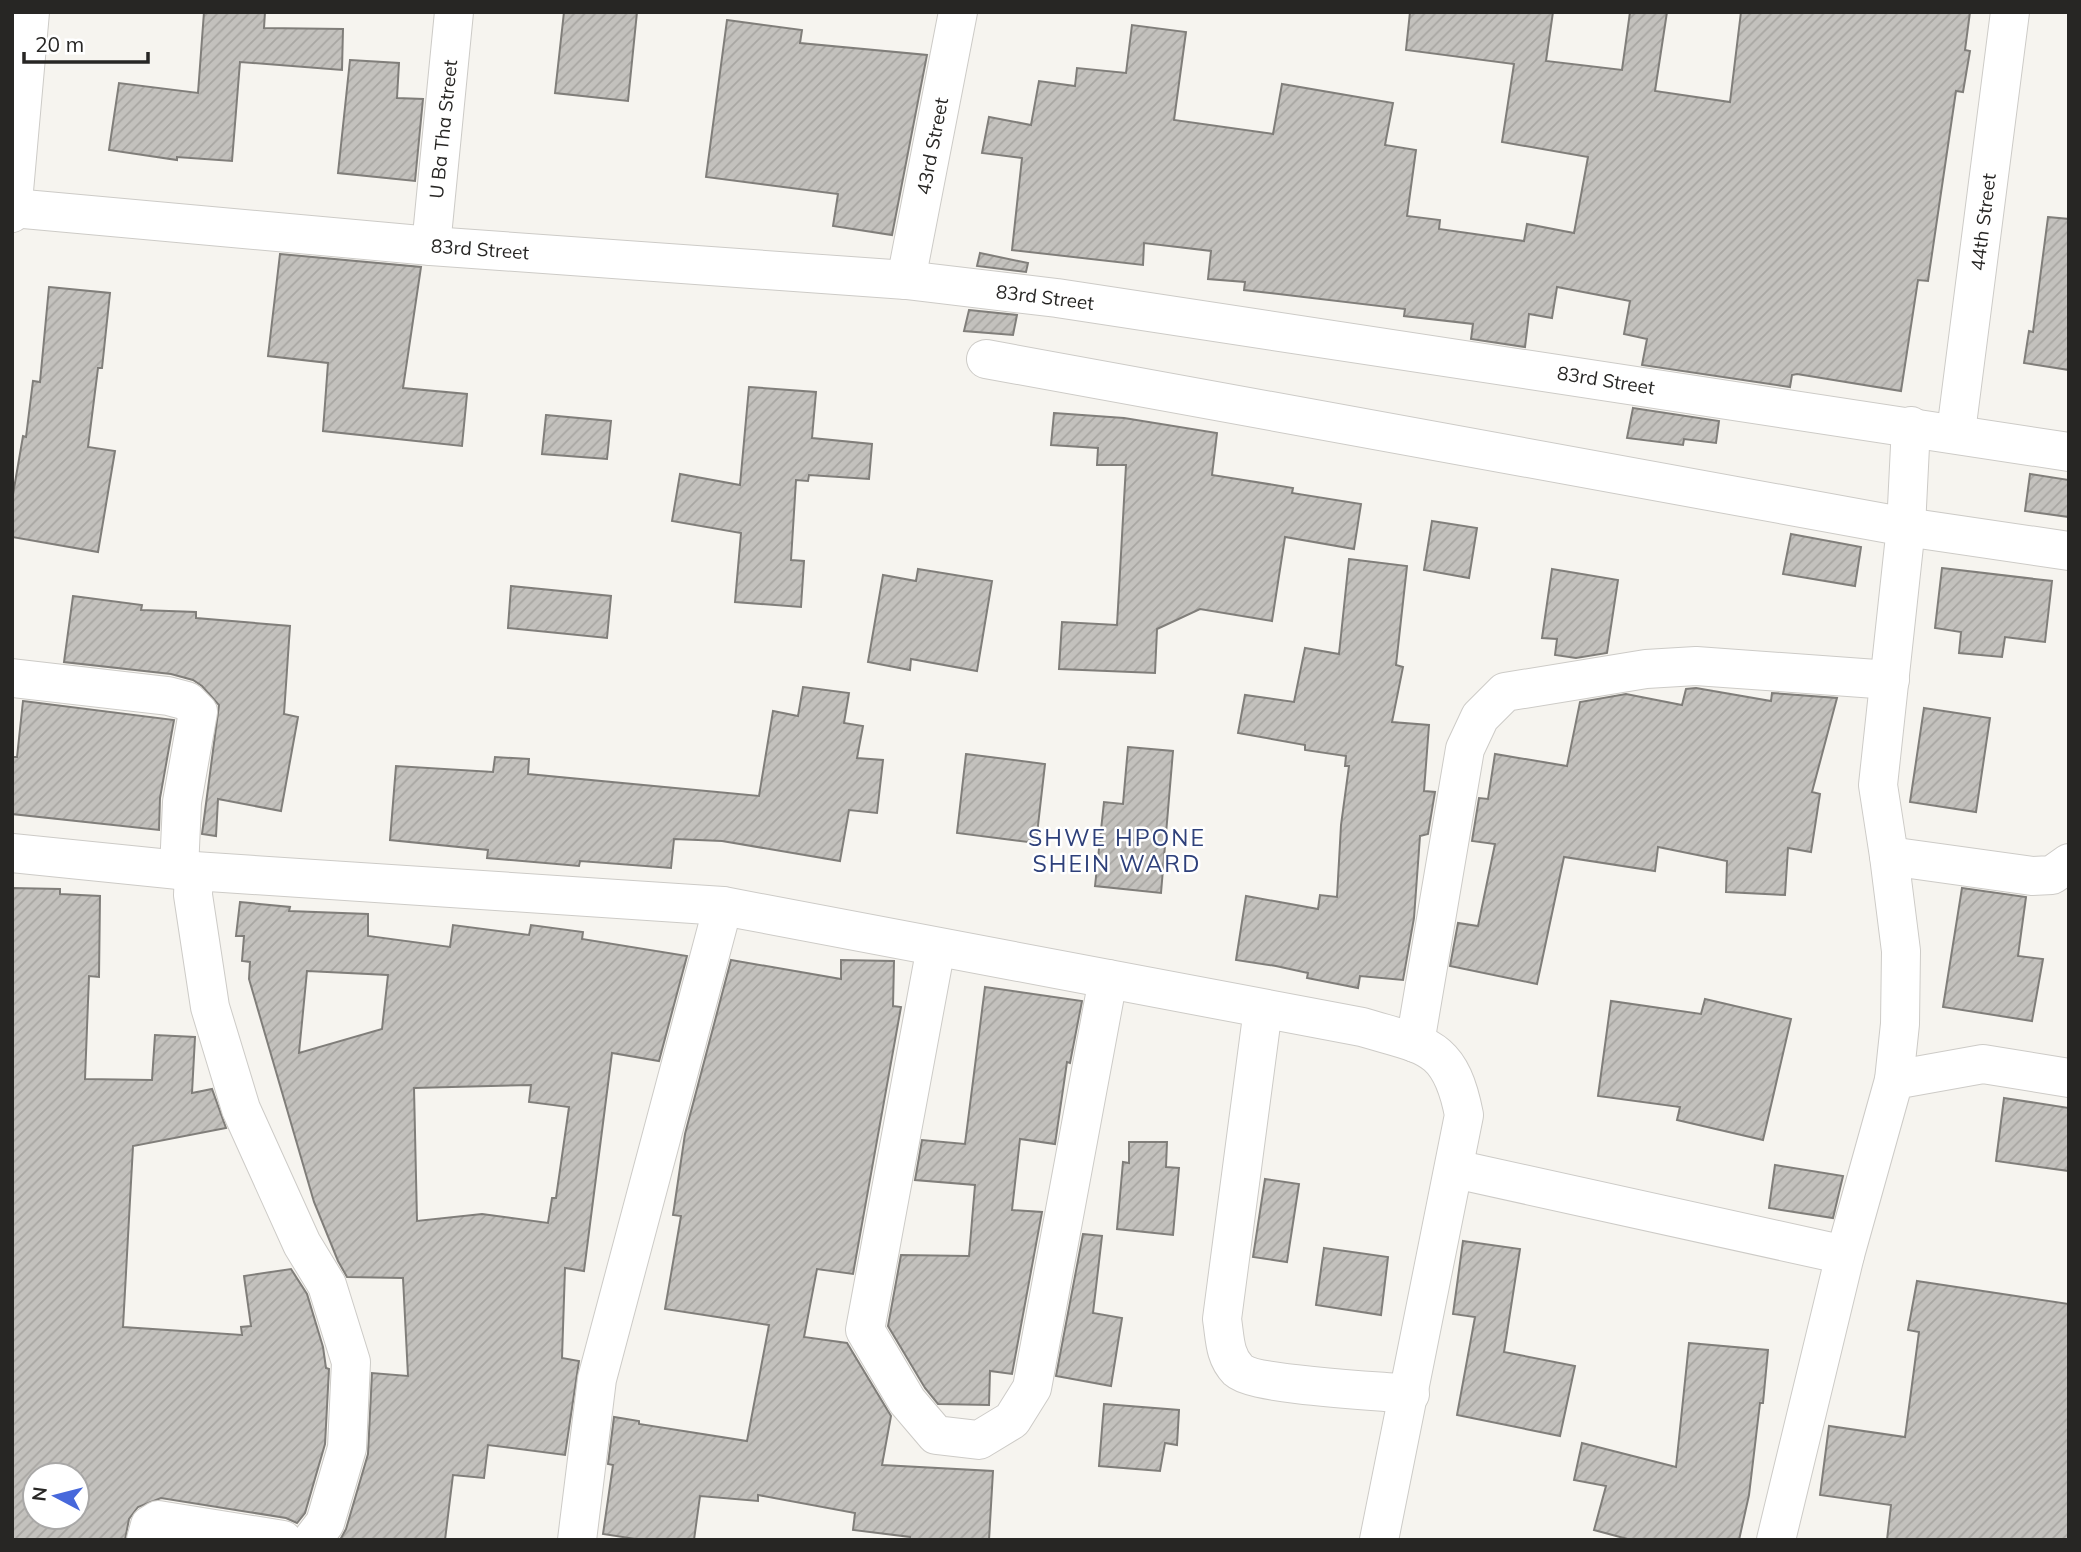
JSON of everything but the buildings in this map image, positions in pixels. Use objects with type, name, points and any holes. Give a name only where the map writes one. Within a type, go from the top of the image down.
[{"type":"street","points":[[13,210],[30,12]]},
{"type":"street","name":"U Ba Tha Street","points":[[431,246],[454,12]]},
{"type":"street","name":"43rd Street","points":[[906,280],[958,12]]},
{"type":"street","name":"44th Street","points":[[1956,432],[2010,12]]},
{"type":"street","name":"83rd Street","points":[[13,210],[431,246],[906,280],[1057,298],[1956,432],[2069,452]]},
{"type":"street","points":[[986,359],[1906,527],[2069,551]]},
{"type":"street","points":[[1776,1540],[1845,1255],[1894,1080],[1900,1024],[1901,951],[1878,785],[1906,527],[1910,426]]},
{"type":"street","points":[[1415,1043],[1465,749],[1480,717],[1505,692],[1646,669],[1696,666],[1890,680]]},
{"type":"street","points":[[12,678],[168,696],[187,701],[198,712],[184,792],[186,871],[193,895],[210,1007],[241,1109],[302,1244],[327,1285],[351,1362],[347,1448],[325,1523],[312,1540]]},
{"type":"street","points":[[12,853],[186,871],[723,906],[1362,1027],[1428,1047],[1448,1064],[1459,1090],[1464,1115],[1380,1540]]},
{"type":"street","points":[[1889,856],[2032,876],[2052,875],[2069,863]]},
{"type":"street","points":[[577,1540],[597,1379],[723,906]]},
{"type":"street","points":[[936,947],[865,1330],[907,1401],[936,1435],[979,1440],[1012,1420],[1032,1388],[1108,979]]},
{"type":"street","points":[[1263,1009],[1222,1319],[1228,1358],[1240,1372],[1274,1380],[1409,1394]]},
{"type":"street","points":[[1894,1080],[1941,1069],[1983,1064],[2069,1078]]},
{"type":"street","points":[[1455,1169],[1845,1255]]},
{"type":"street","points":[[146,1540],[150,1525],[158,1520],[283,1540]]},
{"type":"district","name":"SHWE HPONE SHEIN WARD","points":[[1117,850]]}]
